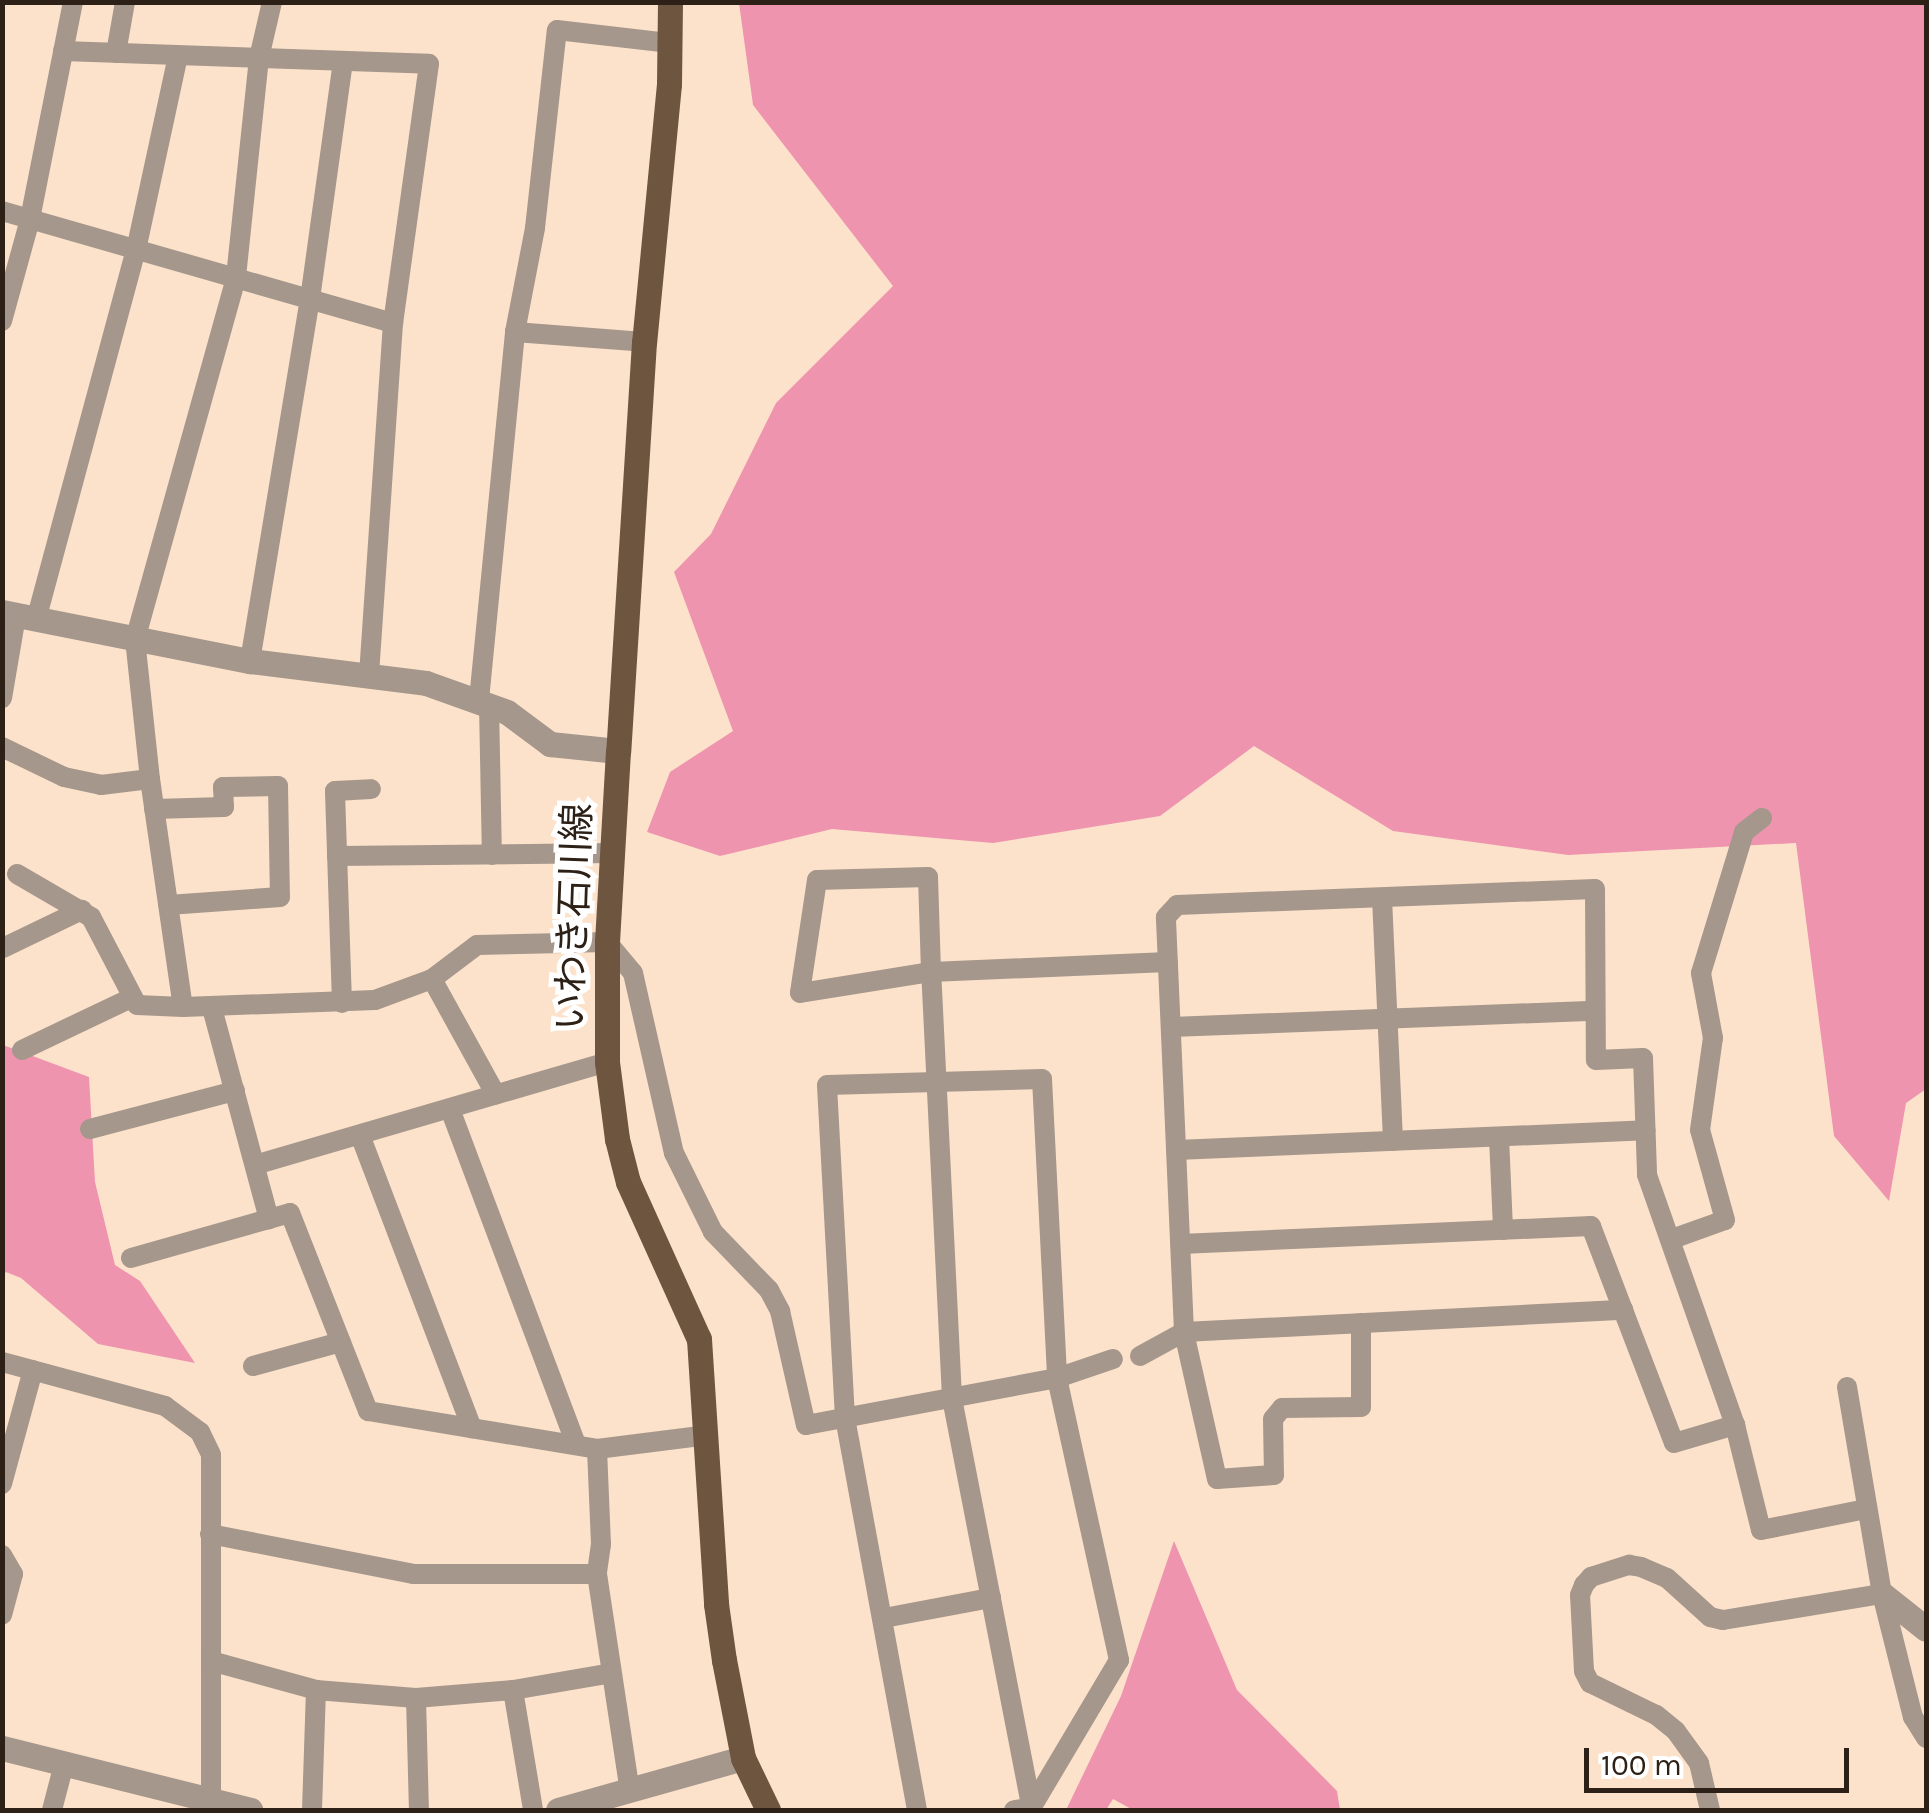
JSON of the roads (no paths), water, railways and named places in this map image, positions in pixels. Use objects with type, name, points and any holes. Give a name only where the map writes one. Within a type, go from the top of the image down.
[{"type":"main road","name":"いわき石川線","points":[[670,2],[618,752],[607,942],[607,1062],[617,1139],[628,1182],[700,1338],[716,1604],[743,1758],[768,1810]]},
{"type":"street","points":[[2,321],[30,219],[73,2]]},
{"type":"street","points":[[116,53],[125,2]]},
{"type":"street","points":[[183,1007],[150,779],[136,639],[236,278],[259,58],[272,2]]},
{"type":"street","points":[[492,854],[484,702],[514,332],[535,228],[556,30],[670,43]]},
{"type":"street","points":[[63,51],[429,64],[392,322],[369,677]]},
{"type":"street","points":[[2,698],[18,616],[136,250],[178,55]]},
{"type":"street","points":[[250,661],[310,299],[343,61]]},
{"type":"street","points":[[2,212],[392,322]]},
{"type":"street","points":[[514,332],[644,342]]},
{"type":"street","points":[[18,616],[250,661],[426,683],[484,702],[550,744],[618,752]]},
{"type":"street","points":[[2,747],[64,777],[101,785],[150,779]]},
{"type":"street","points":[[154,809],[224,807],[223,787],[278,786],[280,897],[168,905]]},
{"type":"street","points":[[342,1003],[335,790],[371,789]]},
{"type":"street","points":[[1672,1239],[1724,1220],[1700,1130],[1712,1038],[1700,973],[1744,832],[1762,818]]},
{"type":"street","points":[[337,856],[612,853]]},
{"type":"street","points":[[17,874],[91,916],[136,1005],[212,1008],[375,1000],[432,979],[478,945],[607,942],[632,973],[674,1153],[713,1232],[770,1290],[780,1311],[806,1425],[1057,1378],[1113,1359]]},
{"type":"street","points":[[1026,1810],[991,1598],[952,1398],[938,1082],[932,972],[928,877],[817,880],[800,993],[932,972],[1168,962]]},
{"type":"street","points":[[1361,1323],[1362,1406],[1282,1408],[1273,1420],[1274,1475],[1216,1479],[1184,1332],[1166,917],[1178,905],[1594,889],[1596,1060],[1643,1058],[1648,1175],[1735,1425],[1761,1530],[1866,1509]]},
{"type":"street","points":[[1382,898],[1392,1141]]},
{"type":"street","points":[[3,948],[82,910]]},
{"type":"street","points":[[432,979],[496,1095]]},
{"type":"street","points":[[22,1050],[131,998]]},
{"type":"street","points":[[212,1008],[269,1219]]},
{"type":"street","points":[[1171,1026],[1595,1011]]},
{"type":"street","points":[[254,1165],[607,1062]]},
{"type":"street","points":[[917,1810],[844,1418],[827,1086],[1042,1079],[1057,1378],[1119,1660],[1026,1810]]},
{"type":"street","points":[[90,1130],[235,1091]]},
{"type":"street","points":[[450,1109],[586,1446],[601,1544],[597,1574],[633,1801]]},
{"type":"street","points":[[1176,1150],[1646,1130]]},
{"type":"street","points":[[360,1135],[472,1428]]},
{"type":"street","points":[[1499,1137],[1503,1230]]},
{"type":"street","points":[[131,1258],[290,1213],[368,1410],[586,1446],[708,1436]]},
{"type":"street","points":[[1180,1244],[1591,1226],[1674,1443],[1735,1425]]},
{"type":"street","points":[[1140,1356],[1184,1332],[1623,1310]]},
{"type":"street","points":[[252,1366],[341,1342]]},
{"type":"street","points":[[2,1362],[165,1406],[200,1432],[210,1455],[210,1806]]},
{"type":"street","points":[[2,1484],[33,1370]]},
{"type":"street","points":[[1847,1387],[1882,1594],[1912,1717],[1926,1738]]},
{"type":"street","points":[[210,1534],[413,1574],[597,1574]]},
{"type":"street","points":[[2,1555],[13,1574],[2,1615]]},
{"type":"street","points":[[1710,1810],[1699,1763],[1676,1731],[1656,1716],[1590,1683],[1584,1671],[1580,1595],[1591,1577],[1629,1564],[1641,1567],[1667,1578],[1710,1617],[1723,1620],[1882,1594],[1926,1629]]},
{"type":"street","points":[[884,1618],[991,1598]]},
{"type":"street","points":[[211,1661],[316,1690],[416,1698],[513,1690],[612,1674]]},
{"type":"street","points":[[312,1810],[316,1690]]},
{"type":"street","points":[[513,1690],[532,1810]]},
{"type":"street","points":[[416,1698],[419,1810]]},
{"type":"street","points":[[2,1748],[210,1806],[250,1810]]},
{"type":"street","points":[[558,1810],[633,1801],[743,1758]]},
{"type":"street","points":[[52,1810],[64,1764]]}]
